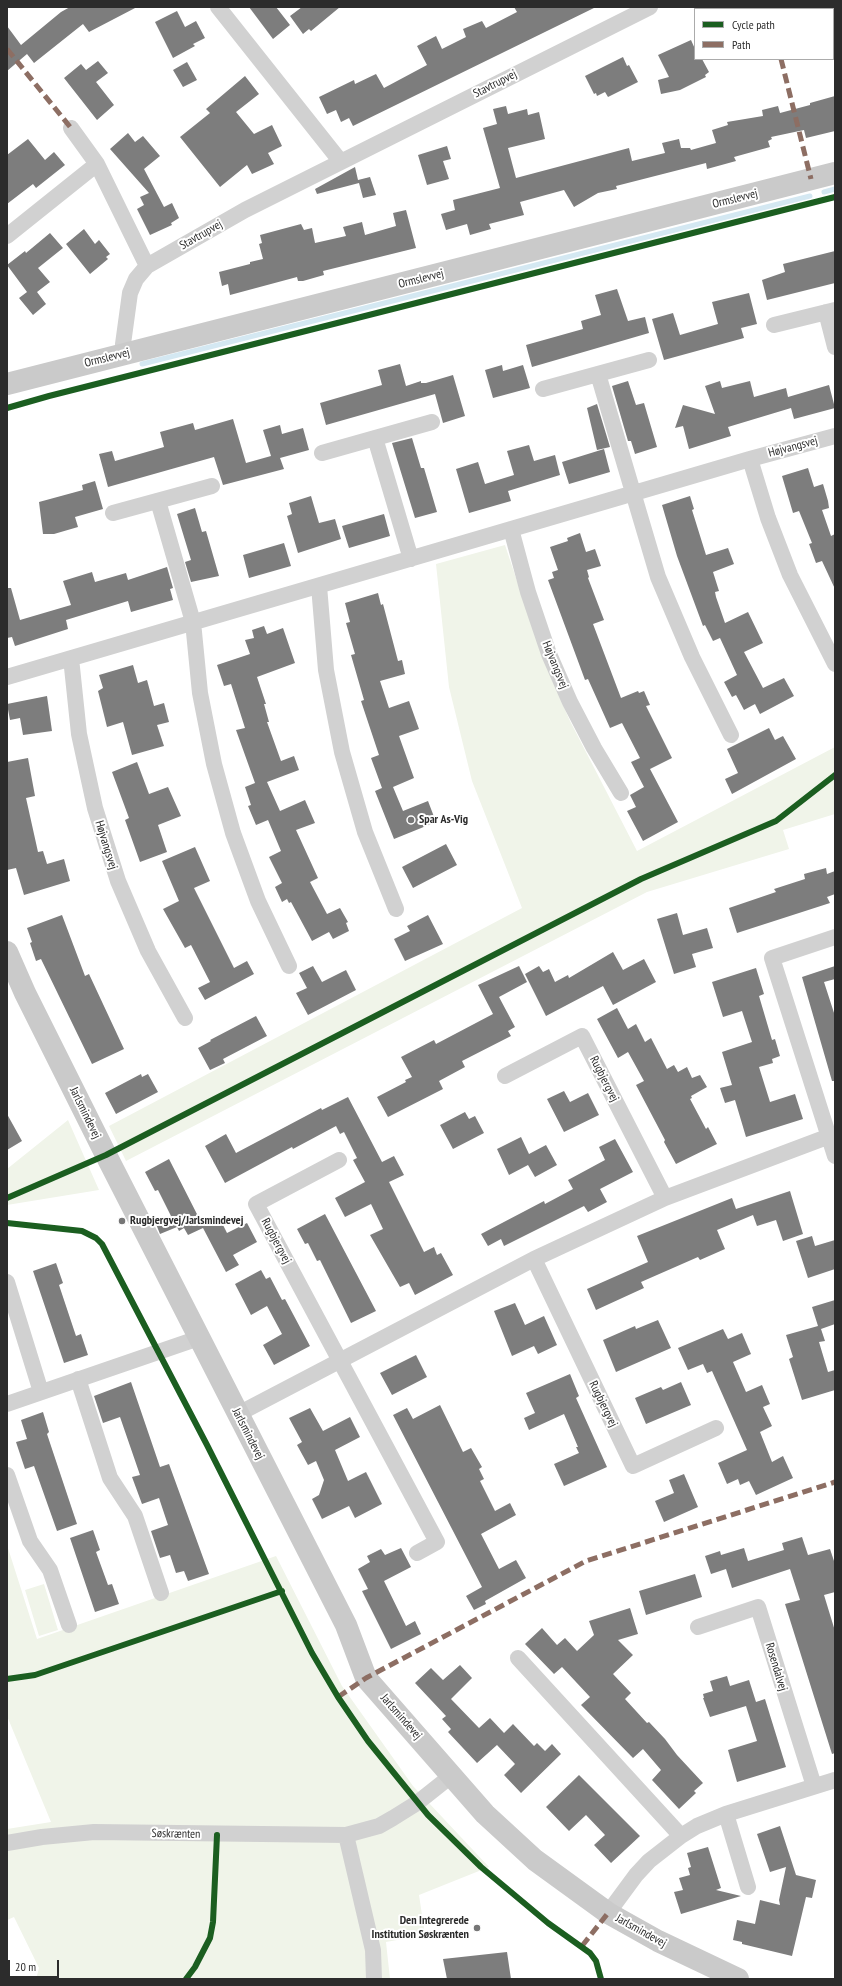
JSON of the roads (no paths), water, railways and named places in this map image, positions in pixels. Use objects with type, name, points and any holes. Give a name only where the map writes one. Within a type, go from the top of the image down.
[{"type":"street","points":[[218,7],[341,162]]},
{"type":"street","name":"Stavtrupvej","points":[[125,354],[123,344],[130,293],[136,279],[147,266],[245,210],[650,7]]},
{"type":"street","points":[[72,128],[97,164],[147,266]]},
{"type":"street","points":[[7,236],[97,164]]},
{"type":"street","name":"Ormslevvej","points":[[7,384],[835,173]]},
{"type":"street","points":[[774,325],[831,311],[835,347]]},
{"type":"street","points":[[543,389],[649,360]]},
{"type":"street","points":[[598,374],[632,494],[658,577],[692,657],[731,735]]},
{"type":"street","points":[[322,453],[432,422]]},
{"type":"street","name":"Højvangsvej","points":[[7,677],[411,560],[750,459],[835,436]]},
{"type":"street","points":[[375,438],[411,560]]},
{"type":"street","points":[[750,459],[768,518],[790,575],[816,630],[835,664]]},
{"type":"street","points":[[113,513],[212,486]]},
{"type":"street","points":[[158,501],[193,622],[200,694],[214,764],[233,833],[258,901],[289,966]]},
{"type":"street","name":"Højvangsvej","points":[[511,529],[528,592],[549,654],[570,702],[594,748],[621,793]]},
{"type":"street","points":[[319,586],[326,670],[342,752],[365,832],[396,909]]},
{"type":"street","name":"Højvangsvej","points":[[71,658],[79,734],[95,808],[113,867],[148,951],[185,1018]]},
{"type":"street","points":[[835,938],[772,958],[832,1135],[835,1156]]},
{"type":"street","name":"Jarlsmindevej","points":[[7,952],[50,1042],[199,1338],[346,1625],[366,1678],[500,1830],[558,1877],[608,1913],[658,1941],[738,1979]]},
{"type":"street","name":"Rugbjergvej","points":[[505,1076],[582,1036],[666,1198]]},
{"type":"street","points":[[238,1414],[534,1259],[666,1198],[832,1135]]},
{"type":"street","name":"Rugbjergvej","points":[[339,1160],[256,1204],[437,1542],[417,1553]]},
{"type":"street","name":"Rugbjergvej","points":[[534,1259],[633,1466],[716,1428]]},
{"type":"street","points":[[7,1282],[41,1392]]},
{"type":"street","points":[[7,1404],[199,1338]]},
{"type":"street","points":[[78,1380],[110,1478],[135,1516],[161,1593]]},
{"type":"street","points":[[7,1475],[30,1541],[50,1570],[69,1625]]},
{"type":"street","name":"Rosendalvej","points":[[698,1626],[758,1607],[814,1786]]},
{"type":"street","points":[[518,1658],[681,1836]]},
{"type":"street","name":"Søskrænten","points":[[7,1843],[42,1837],[94,1832],[346,1835],[378,1826],[417,1803],[451,1776]]},
{"type":"street","points":[[608,1913],[636,1875],[664,1849],[697,1826],[726,1814],[835,1780]]},
{"type":"street","points":[[726,1814],[748,1887]]},
{"type":"street","points":[[346,1835],[373,1950],[374,1979]]},
{"type":"waterway","points":[[824,192],[835,189]]},
{"type":"waterway","points":[[142,364],[810,196]]},
{"type":"place","name":"Spar As-Vig","points":[[411,820]]},
{"type":"place","name":"Rugbjergvej/Jarlsmindevej","points":[[122,1221]]},
{"type":"place","name":"Den Integrerede Institution Søskrænten","points":[[477,1928]]}]
